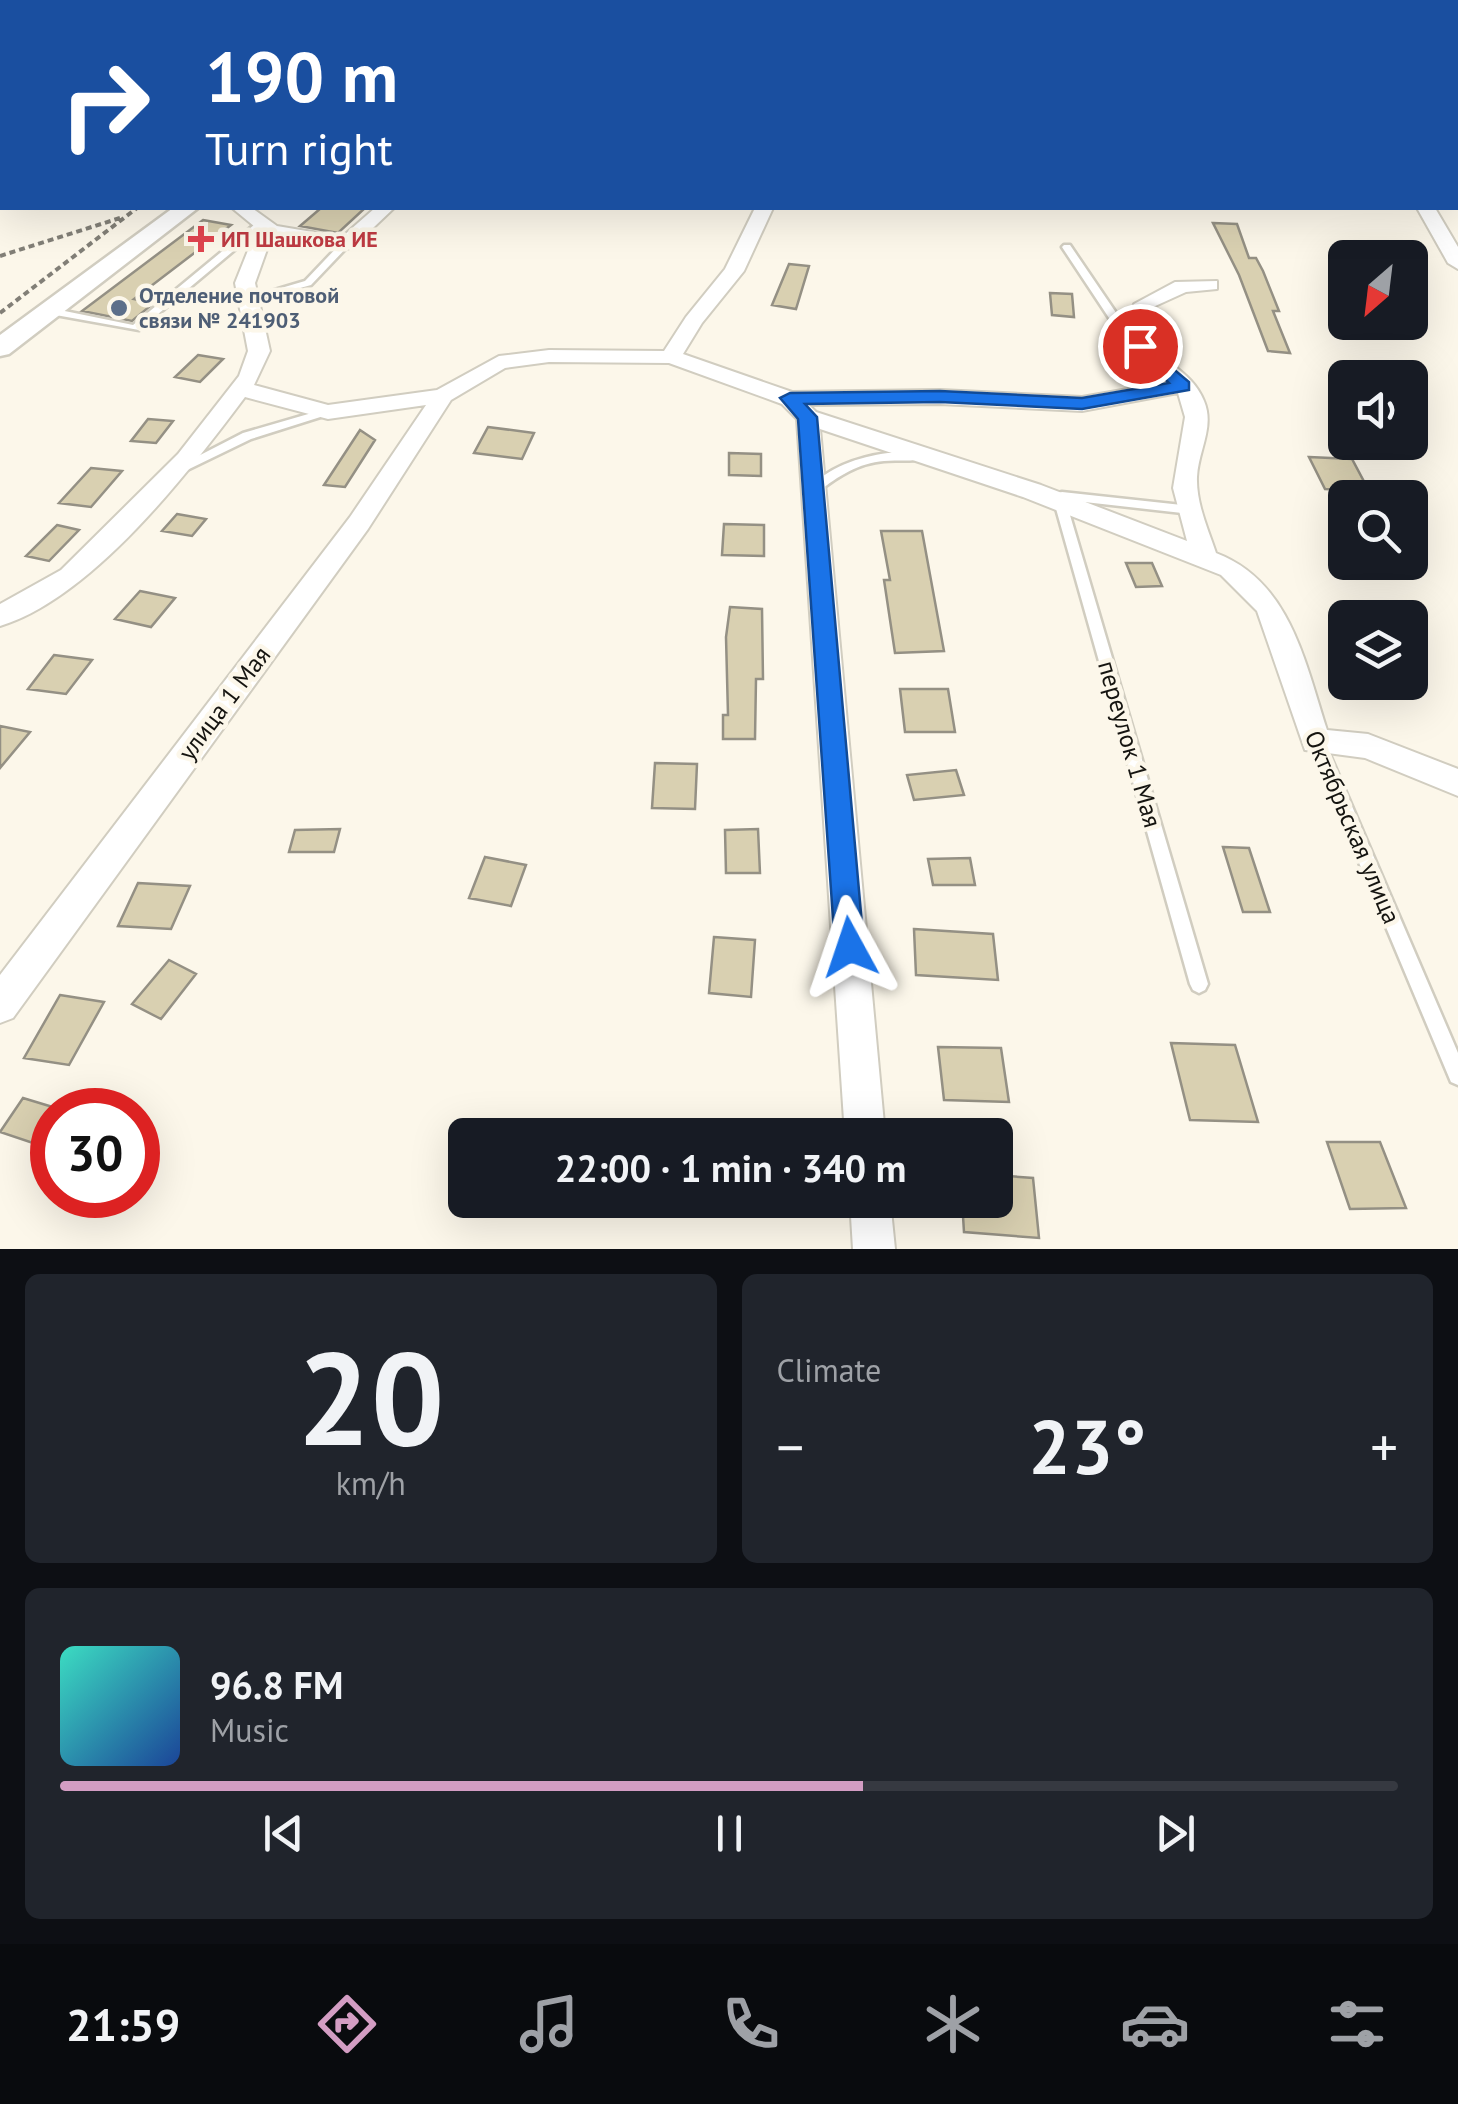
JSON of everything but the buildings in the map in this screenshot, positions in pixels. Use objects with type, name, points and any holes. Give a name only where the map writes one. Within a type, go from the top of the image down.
[{"type":"street","points":[[0,348],[184,210]]},
{"type":"street","points":[[244,210],[267,227],[346,243],[383,210]]},
{"type":"street","points":[[671,357],[693,321],[734,271],[763,210]]},
{"type":"street","points":[[1427,210],[1458,263]]},
{"type":"street","points":[[0,616],[70,577],[174,472],[248,377],[259,351],[245,283],[267,227]]},
{"type":"street","points":[[1204,555],[1185,484],[1199,419],[1190,394],[1140,346],[1135,324],[1144,304],[1182,286],[1210,285]]},
{"type":"street","points":[[238,388],[329,412],[444,396],[499,362],[550,356],[671,357],[932,458],[1032,490],[1204,555]]},
{"type":"street","points":[[799,408],[940,396],[1082,404],[1182,386]]},
{"type":"street","name":"улица 1 Мая","points":[[0,1005],[359,523],[444,396]]},
{"type":"street","points":[[799,408],[813,490],[864,1118]]},
{"type":"street","name":"Октябрьская улица","points":[[1204,555],[1248,582],[1268,605],[1316,741]]},
{"type":"street","points":[[1316,741],[1368,746],[1458,783]]},
{"type":"street","points":[[871,1218],[874,1249]]},
{"type":"lane","points":[[50,310],[136,328],[267,227]]},
{"type":"lane","points":[[249,299],[308,282],[346,243]]},
{"type":"lane","points":[[1067,247],[1121,328],[1140,346]]},
{"type":"lane","points":[[174,472],[247,436],[329,412]]},
{"type":"lane","points":[[813,490],[834,472],[860,459],[932,458]]},
{"type":"lane","points":[[1032,490],[1191,510]]},
{"type":"lane","name":"переулок 1 Мая","points":[[1061,504],[1198,984]]},
{"type":"lane","name":"Октябрьская улица","points":[[1316,741],[1458,1076]]},
{"type":"path","points":[[0,313],[133,210]]},
{"type":"path","points":[[0,256],[145,210]]},
{"type":"place","name":"ИП Шашкова ИЕ","points":[[201,239]]},
{"type":"place","name":"Отделение почтовой связи № 241903","points":[[119,308]]},
{"type":"route","points":[[850,947],[808,417],[790,398],[940,396],[1082,404],[1182,386],[1140,346]]}]
